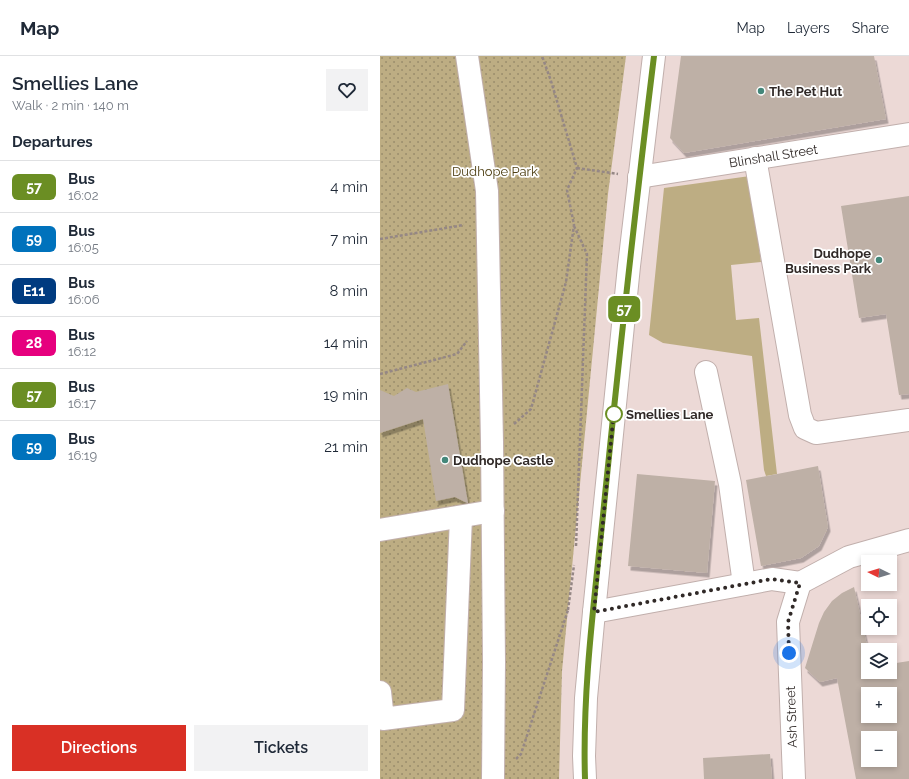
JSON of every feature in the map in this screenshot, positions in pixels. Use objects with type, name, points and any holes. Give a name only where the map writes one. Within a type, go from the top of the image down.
[{"type":"main road","points":[[468,56],[487,191],[493,512],[493,779]]},
{"type":"main road","points":[[585,779],[586,698],[594,612],[639,178],[654,56]]},
{"type":"main road","name":"Blinshall Street","points":[[639,178],[909,134]]},
{"type":"main road","points":[[755,158],[800,415],[805,428],[816,433],[909,420]]},
{"type":"main road","points":[[706,372],[730,484],[744,584]]},
{"type":"main road","points":[[380,530],[493,512]]},
{"type":"main road","points":[[380,692],[383,719],[453,710],[461,517]]},
{"type":"main road","points":[[594,612],[772,579],[800,583],[849,557],[909,540]]},
{"type":"main road","name":"Ash Street","points":[[794,779],[788,622],[800,583]]},
{"type":"path","points":[[542,56],[577,168],[567,190],[574,225],[587,254],[576,552]]},
{"type":"path","points":[[577,168],[639,178]]},
{"type":"path","points":[[380,239],[487,221]]},
{"type":"path","points":[[492,442],[531,409],[566,282],[574,225]]},
{"type":"path","points":[[380,374],[457,354],[468,338]]},
{"type":"path","points":[[493,779],[521,754],[568,610],[575,559]]},
{"type":"path","points":[[568,610],[594,612]]},
{"type":"green space","name":"Dudhope Park","points":[[380,56],[626,56],[608,194],[562,671],[559,779],[380,779]]},
{"type":"green space","points":[[750,176],[761,262],[731,265],[736,320],[759,318],[777,474],[766,476],[764,470],[752,356],[663,343],[649,335],[664,188]]},
{"type":"building","name":"The Pet Hut","points":[[681,56],[874,56],[886,119],[684,153],[670,138]]},
{"type":"building","name":"Dudhope Business Park","points":[[909,196],[909,394],[899,395],[886,314],[859,318],[841,206]]},
{"type":"building","name":"Dudhope Castle","points":[[448,384],[468,503],[455,497],[436,501],[423,419],[380,433],[380,390],[394,396],[407,388],[416,392]]},
{"type":"building","points":[[818,466],[828,527],[819,546],[801,558],[761,566],[746,480]]},
{"type":"building","points":[[637,474],[715,481],[707,573],[628,566]]},
{"type":"building","points":[[854,587],[861,618],[861,635],[865,635],[866,643],[861,643],[861,679],[897,679],[897,663],[909,661],[909,779],[856,779],[837,678],[820,682],[805,668],[819,623],[824,612],[832,601],[842,593]]},
{"type":"building","points":[[770,754],[772,779],[704,779],[703,758]]},
{"type":"bus line","name":"57","points":[[585,779],[584,756],[586,698],[594,612],[629,266],[654,56]]},
{"type":"place","name":"The Pet Hut","points":[[761,91]]},
{"type":"place","name":"Dudhope Business Park","points":[[879,260]]},
{"type":"place","name":"Smellies Lane","points":[[614,414]]},
{"type":"place","name":"Dudhope Castle","points":[[445,460]]},
{"type":"route","points":[[614,414],[614,411],[594,612],[772,579],[800,583],[788,622],[789,653]]}]
